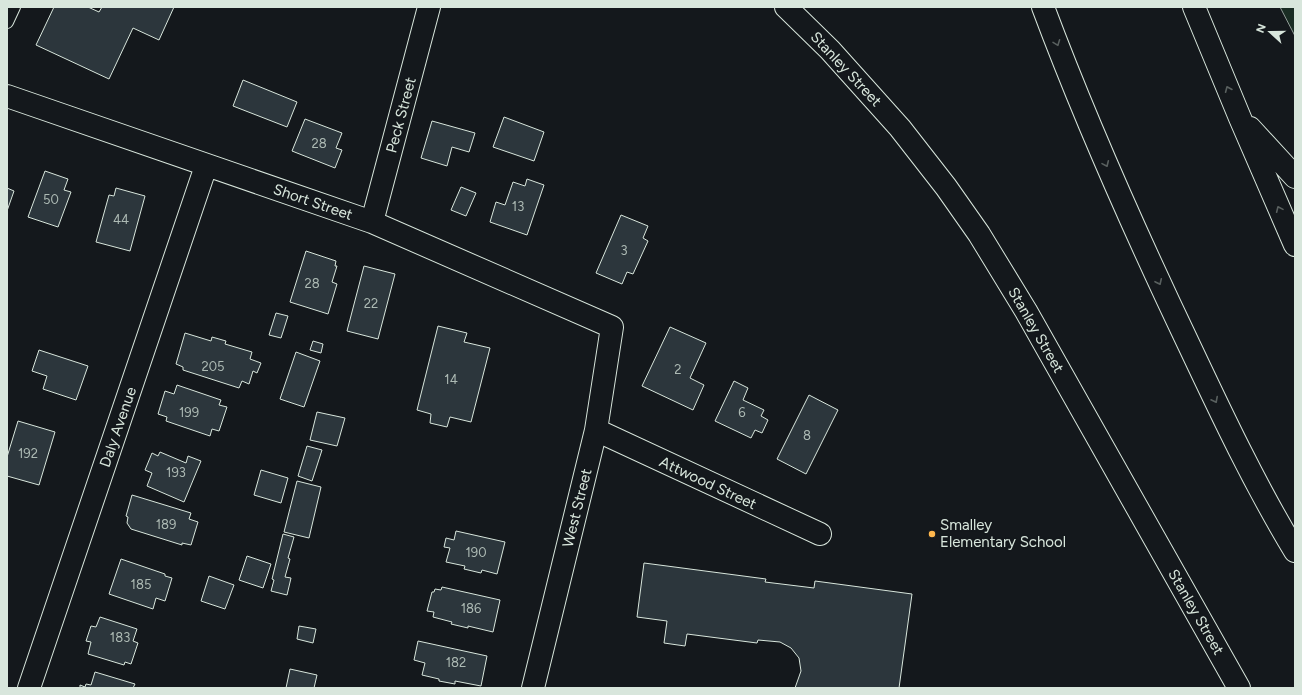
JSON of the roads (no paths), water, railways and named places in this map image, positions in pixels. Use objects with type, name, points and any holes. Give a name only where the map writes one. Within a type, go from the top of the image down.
[{"type":"main road","name":"Peck Street","points":[[372,222],[429,7]]},
{"type":"main road","name":"Stanley Street","points":[[786,7],[835,55],[900,128],[943,182],[979,234],[1026,311],[1239,688]]},
{"type":"main road","points":[[1043,7],[1070,80],[1094,138],[1144,250],[1212,394],[1276,520],[1295,551]]},
{"type":"main road","points":[[1194,7],[1295,244]]},
{"type":"main road","name":"Short Street","points":[[7,96],[206,166],[372,222],[612,327]]},
{"type":"main road","points":[[1240,118],[1295,177]]},
{"type":"main road","name":"Daly Avenue","points":[[29,688],[206,166]]},
{"type":"main road","name":"West Street","points":[[534,688],[596,430],[612,327]]},
{"type":"main road","name":"Attwood Street","points":[[596,430],[820,534]]},
{"type":"main road","points":[[1276,520],[1295,569]]},
{"type":"lane","points":[[7,22],[14,7]]},
{"type":"place","name":"Smalley Elementary School","points":[[932,534]]}]
